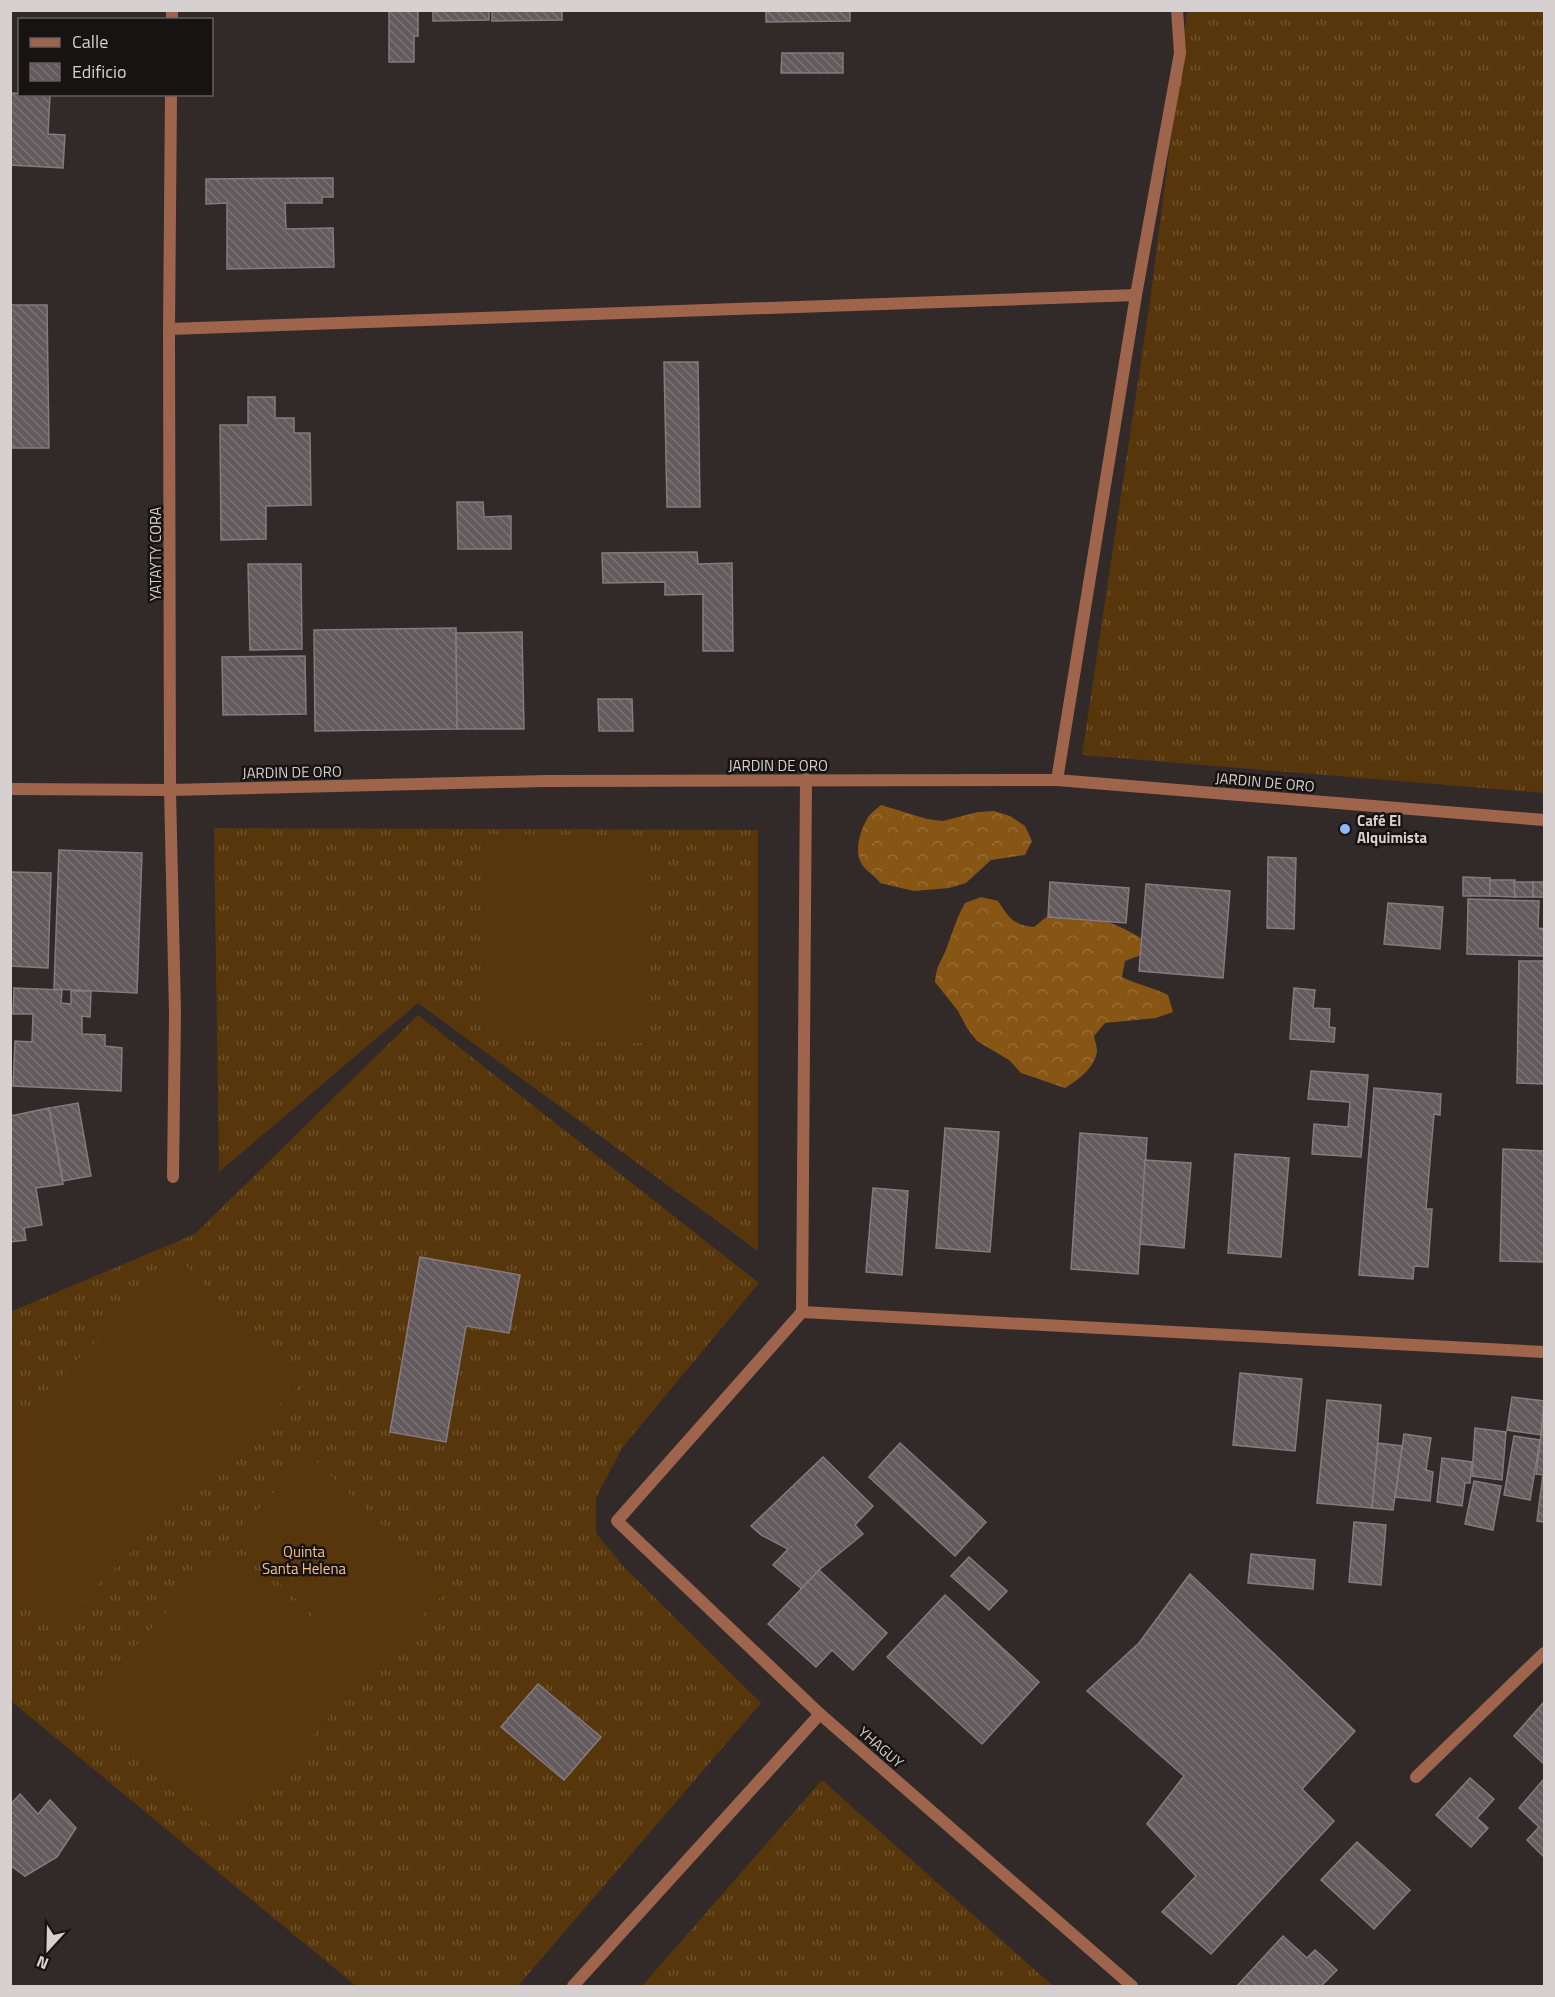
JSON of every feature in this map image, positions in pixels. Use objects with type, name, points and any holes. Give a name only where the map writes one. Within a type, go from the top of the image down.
[{"type":"street","points":[[1057,780],[1136,295],[1180,53],[1177,10]]},
{"type":"street","name":"YATAYTY CORA","points":[[171,96],[170,790],[175,1013],[174,1177]]},
{"type":"street","points":[[169,329],[1136,295]]},
{"type":"street","points":[[806,779],[801,1312],[1545,1352]]},
{"type":"street","name":"JARDIN DE ORO","points":[[10,789],[170,790],[545,781],[1057,780],[1545,820]]},
{"type":"street","name":"YHAGUY","points":[[801,1312],[617,1521],[820,1714],[1132,1986]]},
{"type":"street","points":[[1416,1777],[1545,1653]]},
{"type":"street","points":[[573,1986],[820,1714]]},
{"type":"green space","points":[[1187,11],[1544,11],[1544,793],[1082,755],[1150,301]]},
{"type":"green space","points":[[881,805],[927,819],[943,821],[978,812],[994,811],[1010,816],[1025,826],[1032,841],[1025,855],[991,860],[966,883],[949,888],[914,891],[880,883],[863,866],[858,849],[860,836],[867,819]]},
{"type":"green space","points":[[214,828],[758,830],[758,1251],[418,1003],[219,1172]]},
{"type":"green space","points":[[484,834],[647,836],[645,1043],[483,1040]]},
{"type":"green space","points":[[981,897],[998,901],[1012,920],[1027,926],[1034,927],[1049,916],[1072,914],[1097,918],[1133,933],[1142,939],[1141,955],[1125,961],[1122,977],[1168,995],[1173,1012],[1156,1018],[1105,1023],[1094,1036],[1097,1051],[1093,1063],[1065,1088],[1021,1073],[1009,1060],[977,1041],[958,1011],[935,982],[938,967],[965,903]]},
{"type":"green space","name":"Quinta Santa Helena","points":[[418,1015],[759,1283],[622,1448],[596,1498],[596,1533],[624,1567],[761,1703],[518,1986],[356,1986],[11,1701],[10,1312],[195,1234]]},
{"type":"green space","points":[[179,1259],[302,1383],[53,1629],[11,1586],[11,1426]]},
{"type":"green space","points":[[310,1456],[449,1588],[370,1670],[231,1537]]},
{"type":"green space","points":[[222,1551],[363,1680],[221,1835],[80,1707]]},
{"type":"green space","points":[[822,1780],[1053,1986],[642,1986]]},
{"type":"building","points":[[389,10],[418,10],[418,36],[414,36],[414,62],[389,62]]},
{"type":"building","points":[[433,10],[489,10],[489,20],[433,21]]},
{"type":"building","points":[[492,10],[562,10],[562,20],[492,21]]},
{"type":"building","points":[[766,10],[850,10],[850,21],[766,22]]},
{"type":"building","points":[[782,53],[843,53],[843,73],[781,73]]},
{"type":"building","points":[[10,93],[18,93],[18,96],[50,96],[48,134],[65,135],[63,168],[10,165]]},
{"type":"building","points":[[333,178],[333,197],[322,197],[322,203],[285,203],[286,229],[333,228],[334,267],[227,269],[227,203],[206,204],[206,179]]},
{"type":"building","points":[[10,305],[47,305],[49,448],[10,448]]},
{"type":"building","points":[[664,362],[698,362],[700,507],[667,507]]},
{"type":"building","points":[[248,397],[275,397],[275,418],[294,418],[294,433],[310,433],[311,505],[266,506],[266,539],[221,540],[220,425],[248,425]]},
{"type":"building","points":[[457,502],[483,502],[484,517],[511,516],[511,549],[458,549]]},
{"type":"building","points":[[697,552],[698,564],[732,563],[733,651],[703,651],[703,594],[665,595],[665,582],[603,583],[602,553]]},
{"type":"building","points":[[248,564],[301,564],[302,649],[250,650]]},
{"type":"building","points":[[456,628],[457,729],[315,731],[314,630]]},
{"type":"building","points":[[522,632],[524,729],[457,729],[456,633]]},
{"type":"building","points":[[305,656],[306,714],[223,715],[222,657]]},
{"type":"building","points":[[598,699],[632,699],[633,731],[599,731]]},
{"type":"building","points":[[59,850],[142,853],[137,993],[54,989]]},
{"type":"building","points":[[1268,857],[1296,858],[1294,929],[1267,928]]},
{"type":"building","points":[[10,872],[51,873],[48,968],[10,966]]},
{"type":"building","points":[[1463,877],[1490,878],[1490,896],[1463,896]]},
{"type":"building","points":[[1490,880],[1515,880],[1515,897],[1490,896]]},
{"type":"building","points":[[1050,882],[1129,888],[1126,923],[1048,917]]},
{"type":"building","points":[[1514,882],[1533,882],[1533,897],[1515,897]]},
{"type":"building","points":[[1533,882],[1544,882],[1544,897],[1533,897]]},
{"type":"building","points":[[1146,884],[1230,891],[1223,978],[1139,971]]},
{"type":"building","points":[[1468,899],[1539,901],[1538,928],[1544,929],[1544,956],[1467,954]]},
{"type":"building","points":[[1388,903],[1443,907],[1440,949],[1384,944]]},
{"type":"building","points":[[1519,961],[1544,961],[1544,1084],[1517,1083]]},
{"type":"building","points":[[14,988],[62,990],[61,1003],[71,1004],[71,991],[91,991],[90,1017],[82,1016],[82,1034],[105,1035],[105,1046],[122,1048],[121,1091],[13,1086],[15,1041],[32,1042],[33,1014],[13,1014]]},
{"type":"building","points":[[1294,988],[1315,990],[1313,1008],[1330,1009],[1329,1027],[1335,1028],[1334,1042],[1290,1039]]},
{"type":"building","points":[[1311,1071],[1368,1075],[1361,1157],[1312,1154],[1314,1124],[1348,1127],[1350,1102],[1308,1099]]},
{"type":"building","points":[[1374,1088],[1441,1094],[1440,1115],[1434,1114],[1426,1209],[1432,1209],[1428,1267],[1414,1266],[1413,1279],[1359,1275]]},
{"type":"building","points":[[78,1103],[91,1176],[63,1181],[49,1108]]},
{"type":"building","points":[[49,1108],[63,1184],[36,1188],[42,1225],[24,1228],[26,1240],[10,1242],[10,1116]]},
{"type":"building","points":[[945,1128],[999,1132],[990,1252],[936,1248]]},
{"type":"building","points":[[1080,1133],[1147,1138],[1138,1274],[1071,1269]]},
{"type":"building","points":[[1503,1149],[1544,1151],[1544,1262],[1500,1261]]},
{"type":"building","points":[[1235,1154],[1289,1158],[1281,1257],[1228,1253]]},
{"type":"building","points":[[1145,1160],[1191,1163],[1184,1248],[1140,1244]]},
{"type":"building","points":[[873,1188],[908,1191],[902,1275],[866,1272]]},
{"type":"building","points":[[420,1257],[520,1275],[509,1333],[466,1326],[446,1442],[390,1432]]},
{"type":"building","points":[[1240,1373],[1302,1379],[1295,1451],[1233,1445]]},
{"type":"building","points":[[1512,1397],[1544,1401],[1541,1435],[1507,1430]]},
{"type":"building","points":[[1327,1400],[1381,1405],[1372,1508],[1317,1503]]},
{"type":"building","points":[[1544,1412],[1544,1475],[1536,1474]]},
{"type":"building","points":[[1475,1428],[1506,1432],[1502,1480],[1472,1476]]},
{"type":"building","points":[[1404,1434],[1431,1438],[1426,1470],[1433,1472],[1430,1501],[1395,1497]]},
{"type":"building","points":[[1514,1436],[1540,1440],[1530,1500],[1504,1495]]},
{"type":"building","points":[[900,1443],[986,1522],[955,1556],[869,1477]]},
{"type":"building","points":[[1378,1443],[1402,1446],[1393,1510],[1372,1508]]},
{"type":"building","points":[[823,1457],[873,1506],[855,1525],[863,1534],[819,1570],[802,1589],[773,1565],[788,1549],[761,1535],[751,1526]]},
{"type":"building","points":[[1442,1458],[1472,1462],[1470,1483],[1465,1483],[1462,1506],[1437,1502]]},
{"type":"building","points":[[1544,1475],[1544,1522],[1537,1521]]},
{"type":"building","points":[[1474,1481],[1501,1486],[1493,1530],[1465,1524]]},
{"type":"building","points":[[1354,1522],[1386,1525],[1381,1585],[1349,1582]]},
{"type":"building","points":[[1251,1554],[1315,1560],[1313,1589],[1248,1583]]},
{"type":"building","points":[[969,1557],[1007,1591],[989,1610],[951,1576]]},
{"type":"building","points":[[819,1570],[887,1633],[853,1670],[832,1650],[816,1667],[768,1624]]},
{"type":"building","points":[[1190,1574],[1355,1731],[1302,1789],[1334,1821],[1211,1954],[1162,1912],[1196,1876],[1147,1824],[1184,1776],[1087,1691],[1139,1643]]},
{"type":"building","points":[[945,1595],[1039,1682],[982,1744],[887,1657]]},
{"type":"building","points":[[538,1684],[601,1737],[564,1780],[501,1727]]},
{"type":"building","points":[[1544,1702],[1544,1764],[1514,1736]]},
{"type":"building","points":[[1470,1778],[1494,1799],[1477,1818],[1488,1828],[1471,1847],[1436,1815]]},
{"type":"building","points":[[1543,1780],[1544,1857],[1527,1840],[1539,1827],[1519,1808]]},
{"type":"building","points":[[20,1794],[38,1814],[50,1800],[76,1828],[57,1857],[25,1876],[10,1865],[10,1805]]},
{"type":"building","points":[[1357,1842],[1410,1890],[1374,1929],[1321,1880]]},
{"type":"building","points":[[1283,1936],[1307,1958],[1315,1950],[1337,1970],[1321,1986],[1237,1986]]},
{"type":"place","name":"Café El Alquimista","points":[[1345,829]]}]
